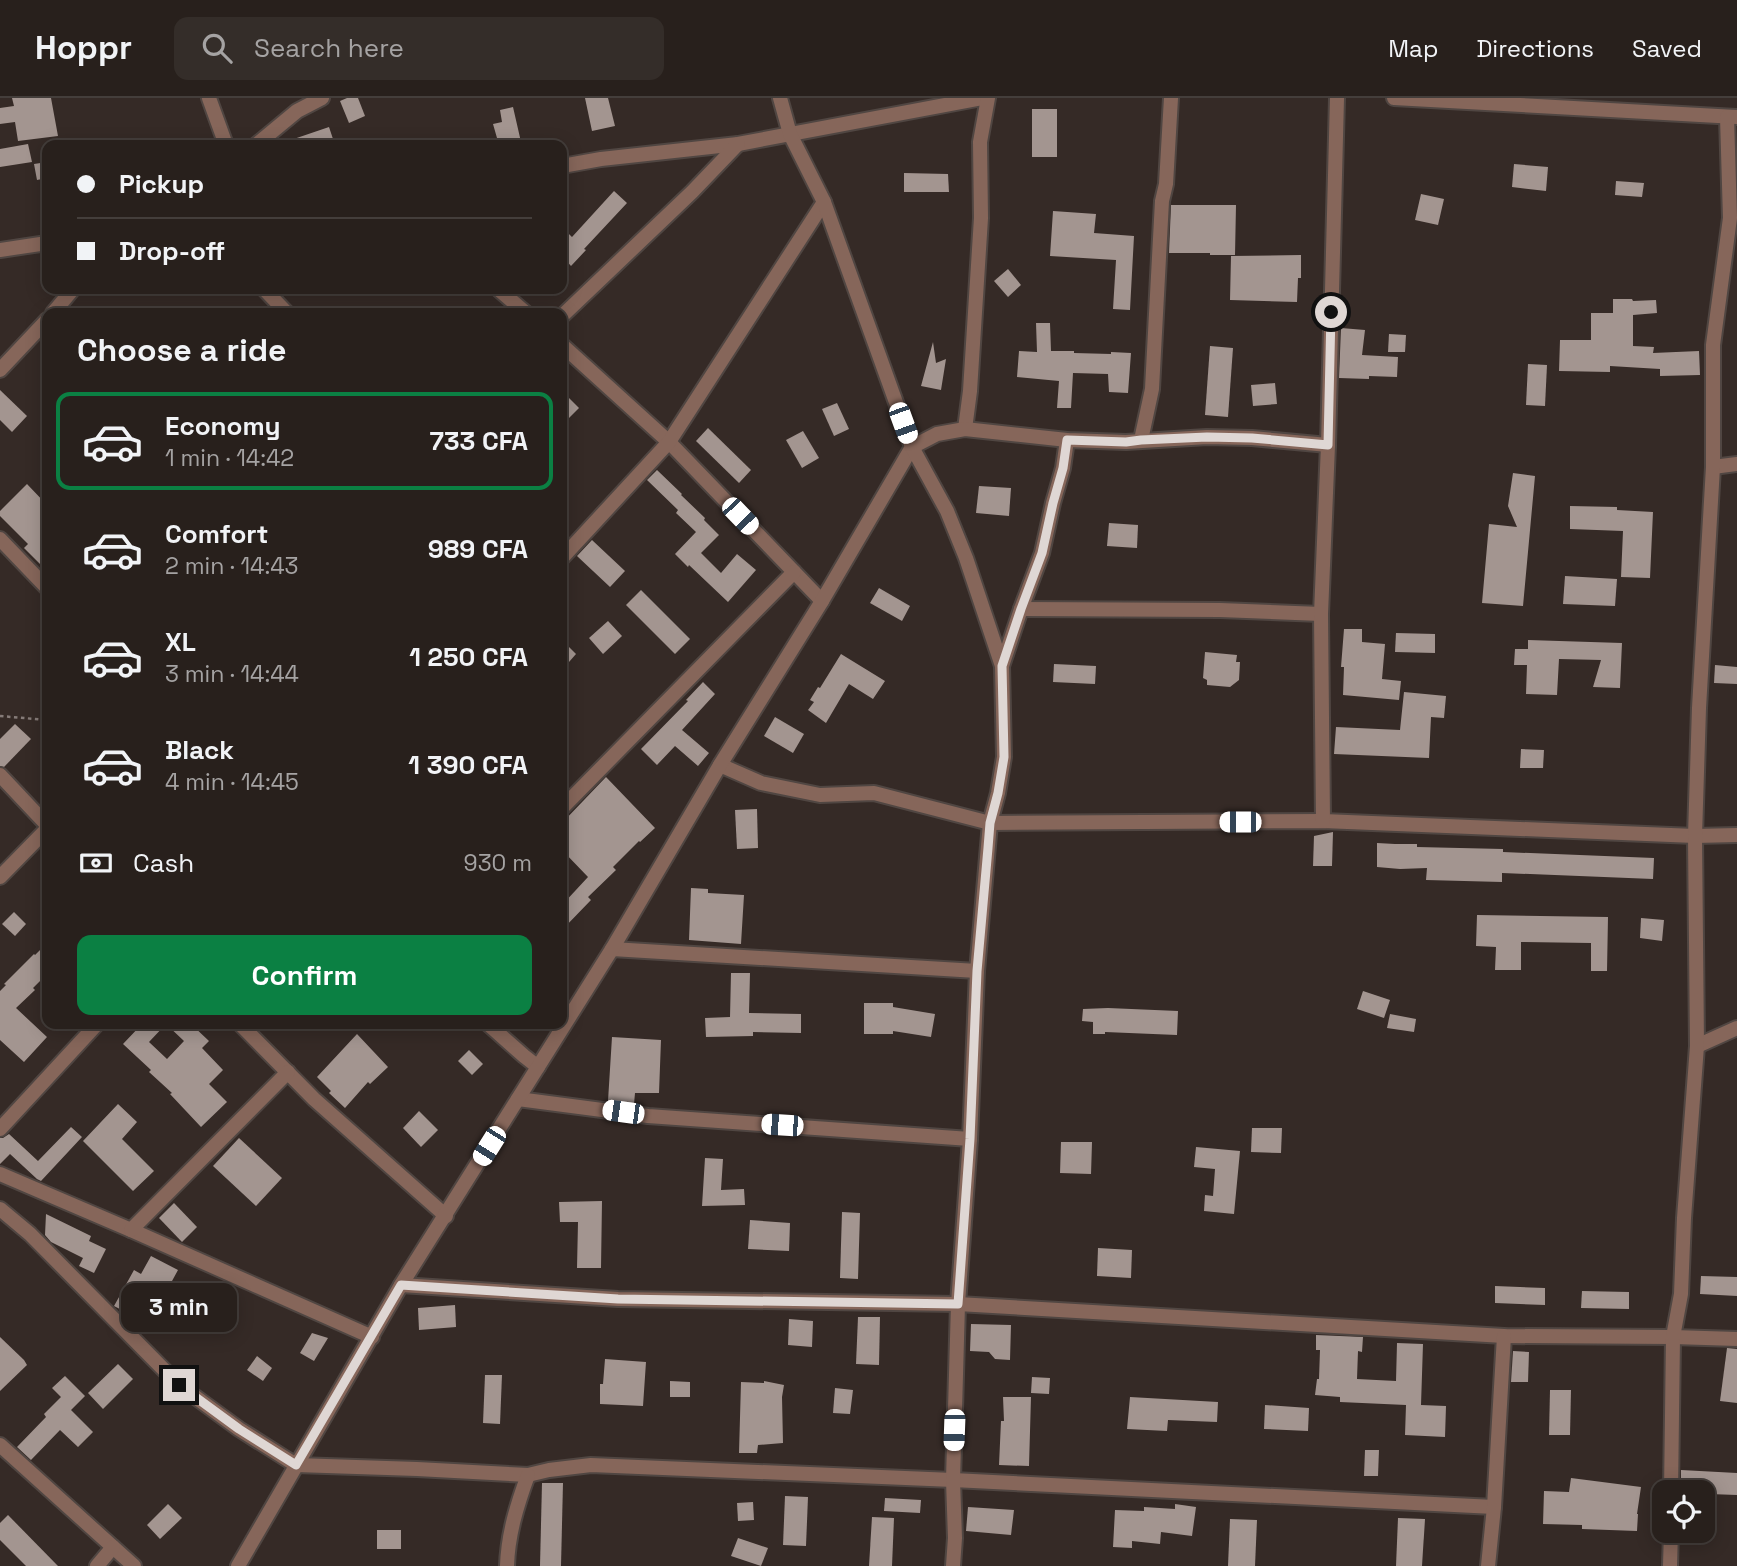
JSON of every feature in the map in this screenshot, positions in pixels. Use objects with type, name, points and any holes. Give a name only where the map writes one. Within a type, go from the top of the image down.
[{"type":"street","points":[[209,98],[224,140]]},
{"type":"street","points":[[262,140],[298,111],[322,98]]},
{"type":"street","points":[[780,98],[790,134],[824,202],[912,447],[947,511],[970,569],[1002,666],[1004,757],[990,823],[977,971],[970,1139],[958,1304],[953,1566]]},
{"type":"street","points":[[567,165],[738,144],[982,98]]},
{"type":"street","points":[[965,429],[970,391],[981,218],[980,142],[988,98]]},
{"type":"street","points":[[1141,440],[1152,389],[1162,201],[1166,184],[1171,98]]},
{"type":"street","points":[[1323,821],[1321,614],[1336,98]]},
{"type":"street","points":[[1394,98],[1732,117],[1730,218],[1713,345],[1713,467],[1699,708],[1695,836],[1697,1046],[1681,1294],[1673,1337],[1671,1480]]},
{"type":"street","points":[[567,311],[692,192],[738,144]]},
{"type":"street","points":[[567,553],[669,442],[824,202]]},
{"type":"street","points":[[0,250],[42,244]]},
{"type":"street","points":[[56,308],[69,294]]},
{"type":"street","points":[[269,294],[282,308]]},
{"type":"street","points":[[504,294],[520,308]]},
{"type":"street","points":[[0,370],[42,332]]},
{"type":"street","points":[[567,350],[669,442],[822,601]]},
{"type":"street","points":[[567,1021],[822,601],[912,447],[937,434],[965,429],[1067,440],[1126,442],[1252,438],[1328,445]]},
{"type":"street","points":[[1002,666],[1042,553],[1063,468],[1067,440]]},
{"type":"street","points":[[1713,467],[1737,464]]},
{"type":"street","points":[[0,539],[42,583]]},
{"type":"street","points":[[567,803],[794,572]]},
{"type":"street","points":[[1021,609],[1220,610],[1321,614]]},
{"type":"street","points":[[720,765],[761,783],[820,794],[874,793],[990,823],[1323,821],[1695,836],[1735,834]]},
{"type":"street","points":[[0,775],[42,821]]},
{"type":"street","points":[[0,877],[42,832]]},
{"type":"street","points":[[612,949],[977,971]]},
{"type":"street","points":[[1697,1046],[1737,1028]]},
{"type":"street","points":[[0,1129],[92,1029]]},
{"type":"street","points":[[245,1029],[314,1099],[446,1216]]},
{"type":"street","points":[[494,1029],[538,1067]]},
{"type":"street","points":[[238,1566],[401,1285],[562,1029]]},
{"type":"street","points":[[131,1230],[288,1072]]},
{"type":"street","points":[[518,1099],[648,1116],[970,1139]]},
{"type":"street","points":[[0,1174],[372,1337]]},
{"type":"street","points":[[0,1209],[30,1234],[179,1385],[239,1429],[296,1465],[528,1475],[591,1465],[1494,1507]]},
{"type":"street","points":[[401,1285],[618,1299],[958,1304],[1504,1336],[1737,1339]]},
{"type":"street","points":[[1488,1566],[1504,1336]]},
{"type":"street","points":[[0,1445],[134,1566]]},
{"type":"street","points":[[507,1566],[513,1520],[528,1475]]},
{"type":"street","points":[[1670,1566],[1671,1543]]},
{"type":"street","points":[[97,1566],[113,1547]]},
{"type":"path","points":[[0,716],[42,720]]},
{"type":"building","points":[[12,98],[51,98],[58,136],[18,141],[15,122],[0,124],[0,108],[14,106]]},
{"type":"building","points":[[358,98],[365,116],[349,123],[340,101]]},
{"type":"building","points":[[585,98],[608,98],[615,126],[592,131]]},
{"type":"building","points":[[513,107],[521,140],[498,140],[493,124],[502,122],[500,110]]},
{"type":"building","points":[[1032,109],[1057,109],[1057,157],[1032,157]]},
{"type":"building","points":[[329,127],[333,140],[291,140]]},
{"type":"building","points":[[28,144],[32,162],[0,167],[0,149]]},
{"type":"building","points":[[42,163],[42,179],[37,180],[34,164]]},
{"type":"building","points":[[1514,164],[1548,167],[1546,191],[1512,187]]},
{"type":"building","points":[[904,173],[948,174],[949,192],[904,192]]},
{"type":"building","points":[[1616,181],[1644,183],[1642,197],[1615,195]]},
{"type":"building","points":[[614,191],[627,203],[571,266],[567,262],[567,232],[572,237]]},
{"type":"building","points":[[1421,194],[1444,199],[1438,225],[1415,220]]},
{"type":"building","points":[[1171,205],[1236,205],[1235,255],[1169,253]]},
{"type":"building","points":[[1053,211],[1096,214],[1094,233],[1134,236],[1130,310],[1113,309],[1116,260],[1050,256]]},
{"type":"building","points":[[1301,255],[1297,302],[1230,300],[1231,256]]},
{"type":"building","points":[[1008,269],[1021,285],[1008,297],[994,281]]},
{"type":"building","points":[[1613,299],[1656,300],[1657,313],[1633,315],[1633,346],[1654,347],[1653,353],[1699,351],[1700,375],[1660,376],[1660,369],[1610,366],[1610,372],[1559,371],[1560,340],[1591,340],[1591,313],[1613,313]]},
{"type":"building","points":[[1036,323],[1050,323],[1051,351],[1131,353],[1128,393],[1109,392],[1108,374],[1073,373],[1071,408],[1057,408],[1059,381],[1017,377],[1019,351],[1037,352]]},
{"type":"building","points":[[1341,328],[1365,330],[1362,355],[1398,357],[1397,377],[1339,378]]},
{"type":"building","points":[[1389,334],[1406,335],[1405,352],[1388,352]]},
{"type":"building","points":[[933,342],[936,363],[946,359],[941,390],[921,386]]},
{"type":"building","points":[[1210,346],[1233,348],[1228,417],[1205,415]]},
{"type":"building","points":[[1528,364],[1547,365],[1545,406],[1526,405]]},
{"type":"building","points":[[1275,383],[1277,404],[1253,406],[1251,385]]},
{"type":"building","points":[[0,390],[27,416],[12,432],[0,420]]},
{"type":"building","points":[[567,396],[579,408],[567,420]]},
{"type":"building","points":[[837,403],[849,429],[834,436],[822,409]]},
{"type":"building","points":[[708,428],[751,470],[739,483],[696,441]]},
{"type":"building","points":[[803,431],[819,458],[802,468],[786,440]]},
{"type":"building","points":[[657,470],[719,535],[701,553],[721,573],[737,554],[756,570],[728,602],[675,554],[696,532],[647,480]]},
{"type":"building","points":[[1513,473],[1535,476],[1523,606],[1482,603],[1489,524],[1517,527],[1508,506]]},
{"type":"building","points":[[27,484],[42,500],[42,566],[24,548],[28,544],[0,516],[0,511]]},
{"type":"building","points":[[979,486],[1011,488],[1009,516],[976,513]]},
{"type":"building","points":[[1570,506],[1617,507],[1617,510],[1653,512],[1650,578],[1621,577],[1623,531],[1570,529]]},
{"type":"building","points":[[1109,523],[1138,525],[1137,548],[1107,546]]},
{"type":"building","points":[[592,540],[625,571],[610,587],[577,556]]},
{"type":"building","points":[[1565,576],[1617,579],[1615,606],[1563,604]]},
{"type":"building","points":[[879,588],[910,606],[902,621],[870,603]]},
{"type":"building","points":[[641,590],[690,639],[675,654],[626,605]]},
{"type":"building","points":[[608,621],[622,636],[603,654],[589,638]]},
{"type":"building","points":[[1344,629],[1362,629],[1362,642],[1385,644],[1382,679],[1401,681],[1399,700],[1343,695],[1344,667],[1341,667]]},
{"type":"building","points":[[1396,633],[1435,634],[1435,653],[1395,652]]},
{"type":"building","points":[[1528,640],[1622,643],[1620,688],[1593,687],[1601,660],[1559,659],[1557,695],[1526,694],[1527,665],[1514,665],[1515,649],[1528,649]]},
{"type":"building","points":[[567,645],[576,654],[567,664]]},
{"type":"building","points":[[1205,652],[1237,655],[1236,662],[1240,662],[1239,680],[1230,687],[1207,685],[1207,680],[1203,678]]},
{"type":"building","points":[[841,654],[885,681],[873,699],[849,684],[826,723],[808,710],[814,702],[810,700]]},
{"type":"building","points":[[1054,664],[1096,666],[1095,684],[1053,682]]},
{"type":"building","points":[[1715,665],[1737,667],[1737,684],[1714,683]]},
{"type":"building","points":[[703,682],[715,694],[682,730],[709,753],[698,766],[675,746],[657,765],[641,749]]},
{"type":"building","points":[[1404,692],[1446,696],[1444,718],[1431,717],[1429,758],[1334,754],[1336,727],[1400,730]]},
{"type":"building","points":[[775,717],[804,734],[793,753],[764,736]]},
{"type":"building","points":[[15,724],[31,739],[4,767],[0,766],[0,739]]},
{"type":"building","points":[[1521,749],[1544,750],[1543,768],[1520,768]]},
{"type":"building","points":[[606,777],[655,828],[613,867],[616,870],[588,897],[591,900],[567,925],[567,900],[588,877],[567,855],[567,818]]},
{"type":"building","points":[[757,809],[758,848],[737,849],[735,810]]},
{"type":"building","points":[[1333,832],[1332,866],[1313,866],[1314,836]]},
{"type":"building","points":[[1377,843],[1503,849],[1503,852],[1654,858],[1653,879],[1502,873],[1502,882],[1426,880],[1427,868],[1377,867]]},
{"type":"building","points":[[691,888],[708,889],[708,893],[744,895],[741,944],[689,940]]},
{"type":"building","points":[[14,912],[26,924],[15,936],[2,924]]},
{"type":"building","points":[[1477,915],[1608,917],[1607,971],[1591,971],[1591,943],[1521,942],[1521,970],[1495,970],[1496,947],[1476,946]]},
{"type":"building","points":[[1641,918],[1664,920],[1662,941],[1640,938]]},
{"type":"building","points":[[42,948],[42,979],[33,988],[35,990],[16,1008],[47,1037],[24,1062],[0,1040],[0,991]]},
{"type":"building","points":[[731,973],[750,973],[749,1013],[801,1014],[801,1033],[753,1032],[753,1036],[706,1037],[705,1018],[730,1017]]},
{"type":"building","points":[[1363,991],[1390,1000],[1384,1018],[1357,1009]]},
{"type":"building","points":[[864,1003],[893,1003],[893,1007],[935,1014],[931,1037],[893,1031],[893,1034],[864,1034]]},
{"type":"building","points":[[1083,1009],[1178,1011],[1177,1035],[1105,1032],[1093,1034],[1093,1022],[1082,1021]]},
{"type":"building","points":[[1390,1014],[1416,1019],[1414,1032],[1387,1028]]},
{"type":"building","points":[[137,1029],[161,1029],[149,1042],[167,1059],[184,1041],[171,1029],[196,1029],[209,1041],[202,1048],[223,1070],[209,1084],[227,1102],[201,1127],[170,1094],[172,1093],[149,1072],[151,1070],[123,1044]]},
{"type":"building","points":[[357,1034],[388,1067],[370,1084],[368,1082],[345,1108],[317,1077]]},
{"type":"building","points":[[612,1037],[661,1040],[659,1093],[635,1093],[634,1104],[608,1101]]},
{"type":"building","points":[[469,1050],[483,1064],[472,1075],[458,1061]]},
{"type":"building","points":[[118,1104],[137,1122],[122,1139],[154,1171],[133,1191],[83,1141]]},
{"type":"building","points":[[419,1111],[438,1130],[421,1147],[403,1128]]},
{"type":"building","points":[[71,1127],[82,1137],[41,1181],[10,1154],[0,1164],[0,1138],[9,1134],[38,1161]]},
{"type":"building","points":[[1252,1128],[1282,1128],[1281,1153],[1251,1152]]},
{"type":"building","points":[[239,1138],[282,1178],[256,1206],[213,1166]]},
{"type":"building","points":[[1061,1142],[1092,1142],[1091,1174],[1060,1173]]},
{"type":"building","points":[[1196,1147],[1240,1151],[1234,1214],[1204,1211],[1205,1195],[1213,1196],[1215,1169],[1194,1167]]},
{"type":"building","points":[[705,1158],[723,1159],[721,1190],[744,1189],[745,1205],[702,1206]]},
{"type":"building","points":[[602,1201],[601,1268],[577,1268],[578,1222],[560,1222],[559,1202]]},
{"type":"building","points":[[174,1203],[197,1227],[182,1242],[159,1218]]},
{"type":"building","points":[[842,1212],[860,1213],[858,1279],[840,1278]]},
{"type":"building","points":[[46,1214],[91,1236],[89,1241],[106,1249],[94,1273],[79,1266],[83,1258],[51,1242],[45,1235]]},
{"type":"building","points":[[750,1220],[790,1223],[789,1251],[748,1249]]},
{"type":"building","points":[[1098,1248],[1132,1250],[1131,1278],[1097,1276]]},
{"type":"building","points":[[151,1256],[178,1270],[147,1327],[135,1321],[137,1318],[114,1306],[134,1270],[141,1274]]},
{"type":"building","points":[[1701,1276],[1737,1277],[1737,1296],[1700,1294]]},
{"type":"building","points":[[1495,1286],[1545,1288],[1545,1305],[1495,1303]]},
{"type":"building","points":[[1582,1291],[1629,1292],[1629,1309],[1581,1308]]},
{"type":"building","points":[[455,1305],[456,1327],[419,1330],[418,1308]]},
{"type":"building","points":[[858,1317],[880,1317],[879,1365],[856,1364]]},
{"type":"building","points":[[789,1319],[813,1321],[812,1347],[788,1345]]},
{"type":"building","points":[[971,1324],[1011,1325],[1010,1360],[995,1359],[989,1352],[970,1351]]},
{"type":"building","points":[[312,1333],[328,1338],[314,1361],[300,1353]]},
{"type":"building","points":[[1316,1335],[1363,1337],[1362,1352],[1358,1351],[1357,1379],[1396,1381],[1397,1343],[1423,1344],[1421,1405],[1446,1406],[1445,1437],[1405,1435],[1406,1405],[1340,1402],[1340,1397],[1315,1395],[1319,1379],[1320,1350],[1316,1350]]},
{"type":"building","points":[[0,1337],[27,1365],[0,1391]]},
{"type":"building","points":[[1727,1348],[1737,1349],[1737,1403],[1720,1401]]},
{"type":"building","points":[[1513,1351],[1529,1352],[1528,1382],[1511,1382]]},
{"type":"building","points":[[257,1356],[272,1368],[263,1381],[247,1370]]},
{"type":"building","points":[[605,1359],[646,1362],[643,1406],[600,1404],[600,1384],[603,1384]]},
{"type":"building","points":[[118,1364],[133,1379],[103,1409],[88,1393]]},
{"type":"building","points":[[485,1375],[502,1375],[500,1424],[483,1423]]},
{"type":"building","points":[[65,1376],[85,1396],[71,1410],[93,1432],[78,1447],[60,1430],[31,1460],[17,1447],[61,1397],[52,1388]]},
{"type":"building","points":[[1032,1377],[1050,1378],[1049,1394],[1031,1393]]},
{"type":"building","points":[[670,1381],[690,1382],[690,1397],[670,1397]]},
{"type":"building","points":[[764,1381],[784,1385],[783,1443],[758,1445],[757,1453],[739,1453],[741,1382]]},
{"type":"building","points":[[835,1388],[853,1390],[850,1414],[833,1413]]},
{"type":"building","points":[[1550,1390],[1571,1390],[1570,1435],[1549,1435]]},
{"type":"building","points":[[1003,1397],[1031,1397],[1029,1466],[999,1465],[1001,1421],[1004,1421]]},
{"type":"building","points":[[1130,1397],[1218,1402],[1217,1422],[1168,1420],[1167,1431],[1127,1429]]},
{"type":"building","points":[[1265,1405],[1309,1408],[1308,1431],[1264,1429]]},
{"type":"building","points":[[1365,1450],[1379,1450],[1378,1476],[1364,1476]]},
{"type":"building","points":[[1681,1470],[1737,1473],[1737,1495],[1715,1494],[1715,1480],[1681,1480]]},
{"type":"building","points":[[1571,1478],[1641,1487],[1637,1531],[1543,1524],[1544,1491],[1569,1492]]},
{"type":"building","points":[[542,1483],[563,1483],[561,1566],[540,1566]]},
{"type":"building","points":[[785,1496],[808,1497],[806,1546],[783,1545]]},
{"type":"building","points":[[885,1498],[921,1500],[920,1513],[884,1511]]},
{"type":"building","points":[[753,1502],[754,1520],[738,1521],[737,1503]]},
{"type":"building","points":[[168,1504],[182,1518],[160,1539],[147,1525]]},
{"type":"building","points":[[1175,1504],[1196,1507],[1192,1536],[1161,1532],[1160,1544],[1132,1541],[1132,1548],[1113,1547],[1115,1510],[1144,1511],[1144,1507],[1175,1509]]},
{"type":"building","points":[[968,1507],[1014,1510],[1011,1535],[966,1531]]},
{"type":"building","points":[[8,1515],[58,1566],[26,1566],[0,1540],[0,1523]]},
{"type":"building","points":[[872,1517],[894,1518],[892,1566],[869,1566]]},
{"type":"building","points":[[1398,1518],[1425,1519],[1422,1566],[1396,1566]]},
{"type":"building","points":[[1230,1519],[1257,1520],[1255,1566],[1228,1566]]},
{"type":"building","points":[[377,1530],[401,1530],[401,1549],[377,1549]]},
{"type":"building","points":[[738,1538],[768,1548],[761,1566],[731,1556]]},
{"type":"route","points":[[179,1385],[239,1429],[296,1465],[401,1285],[618,1299],[958,1304],[970,1139],[977,971],[990,823],[1004,757],[1002,666],[1042,553],[1063,468],[1067,440],[1126,442],[1207,437],[1271,439],[1328,445],[1331,312]]}]
